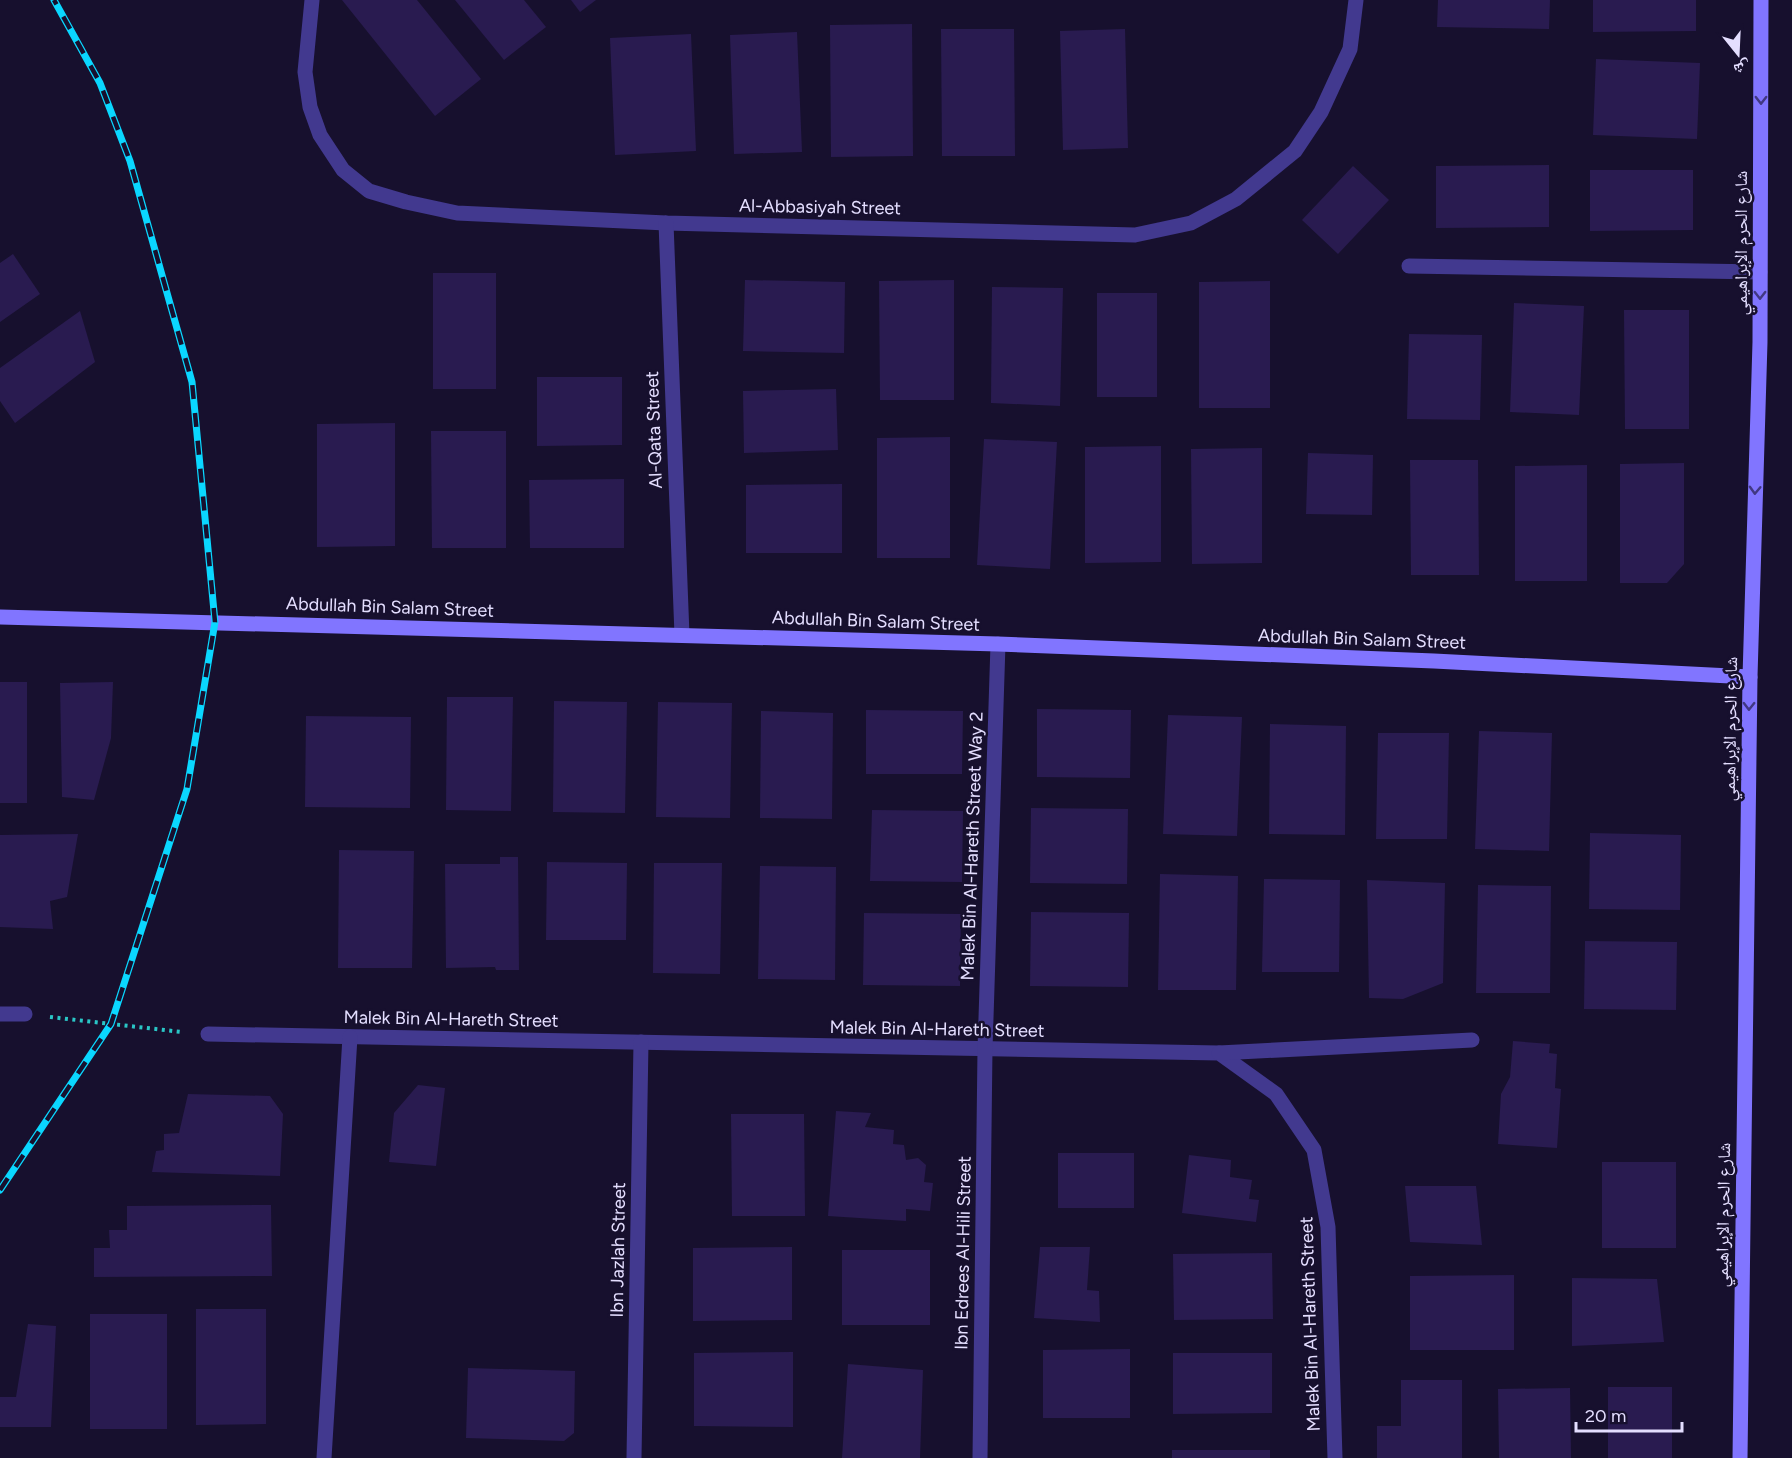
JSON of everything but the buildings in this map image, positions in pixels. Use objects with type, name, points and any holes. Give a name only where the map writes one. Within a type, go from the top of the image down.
[{"type":"street","name":"Al-Abbasiyah Street","points":[[312,0],[305,72],[310,107],[320,135],[344,170],[369,191],[406,202],[457,213],[666,223],[1135,235],[1191,223],[1236,199],[1295,151],[1321,112],[1350,49],[1356,0]]},
{"type":"street","name":"شارع الحرم الإبراهيمي","points":[[1740,1458],[1750,677],[1759,366],[1761,0]]},
{"type":"street","name":"Al-Qata Street","points":[[666,223],[682,635]]},
{"type":"street","points":[[1409,266],[1760,272]]},
{"type":"street","name":"Abdullah Bin Salam Street","points":[[0,617],[998,644],[1434,661],[1750,677]]},
{"type":"street","name":"Malek Bin Al-Hareth Street Way 2","points":[[985,1049],[998,644]]},
{"type":"street","points":[[0,1014],[25,1014]]},
{"type":"street","name":"Malek Bin Al-Hareth Street","points":[[208,1034],[1219,1053],[1276,1094],[1314,1150],[1328,1227],[1335,1458]]},
{"type":"street","points":[[324,1458],[350,1037]]},
{"type":"street","points":[[1219,1053],[1473,1040]]},
{"type":"street","name":"Ibn Jazlah Street","points":[[634,1458],[641,1042]]},
{"type":"street","name":"Ibn Edrees Al-Hili Street","points":[[980,1458],[985,1049]]},
{"type":"path","points":[[25,1014],[208,1034]]},
{"type":"railway","points":[[0,1190],[111,1024],[187,789],[215,622],[192,382],[130,161],[100,83],[54,0]]}]
